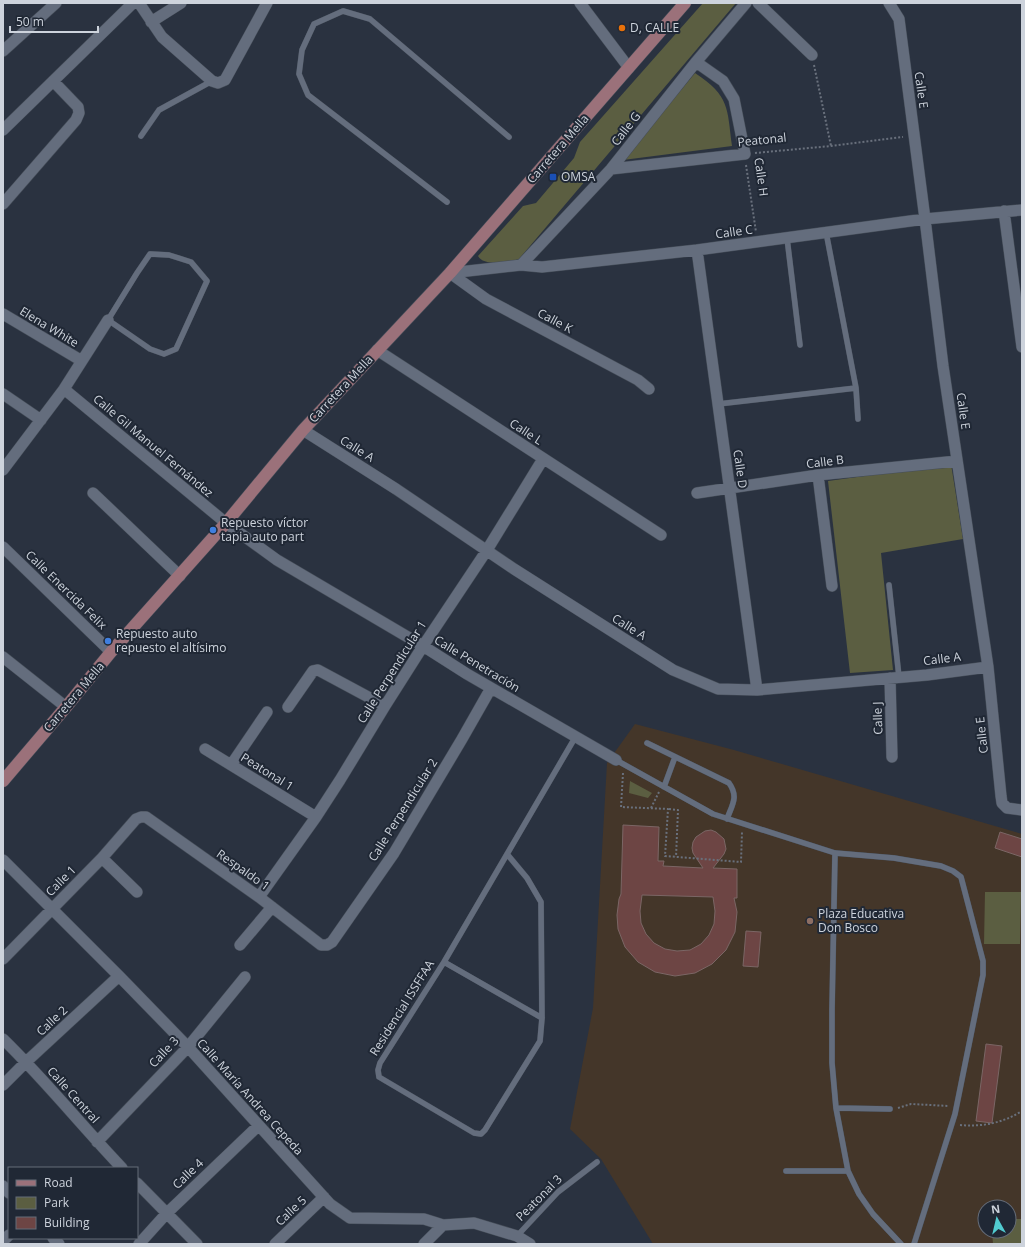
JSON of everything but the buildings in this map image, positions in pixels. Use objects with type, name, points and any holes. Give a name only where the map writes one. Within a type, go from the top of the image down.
[{"type":"main road","name":"Carretera Mella","points":[[3,781],[111,652],[226,523],[303,430],[450,273],[685,3]]},
{"type":"street","points":[[3,51],[56,3]]},
{"type":"street","points":[[3,130],[133,3]]},
{"type":"street","points":[[139,3],[162,37],[215,82],[225,80],[267,3]]},
{"type":"street","points":[[151,22],[180,3]]},
{"type":"street","points":[[580,3],[629,68]]},
{"type":"street","name":"Calle G","points":[[521,265],[611,169],[696,62],[746,3]]},
{"type":"street","points":[[758,3],[812,55]]},
{"type":"street","name":"Calle E","points":[[889,3],[899,19],[943,366],[988,667],[1002,803],[1007,808],[1022,810]]},
{"type":"street","name":"Calle H","points":[[696,62],[723,81],[734,99],[745,154]]},
{"type":"street","points":[[4,200],[76,120],[79,113],[78,106],[53,81]]},
{"type":"street","name":"Peatonal","points":[[611,169],[745,154]]},
{"type":"street","name":"Calle C","points":[[450,273],[521,265],[542,267],[697,250],[925,218],[1022,210]]},
{"type":"street","points":[[1004,211],[1022,347]]},
{"type":"street","name":"Calle D","points":[[697,250],[757,690]]},
{"type":"street","name":"Calle K","points":[[450,273],[486,299],[638,380],[649,389]]},
{"type":"street","name":"Elena White","points":[[3,314],[82,361]]},
{"type":"street","points":[[3,470],[64,389],[108,320]]},
{"type":"street","name":"Calle L","points":[[377,350],[661,535]]},
{"type":"street","name":"Calle Gil Manuel Fernández","points":[[64,389],[226,523]]},
{"type":"street","points":[[3,394],[41,420]]},
{"type":"street","name":"Calle A","points":[[303,430],[396,489],[514,569],[673,670],[718,689],[757,690],[894,678],[988,667]]},
{"type":"street","name":"Calle Perpendicular 1","points":[[259,897],[316,817],[340,780],[423,646],[487,550],[543,458]]},
{"type":"street","name":"Calle B","points":[[696,493],[818,475],[957,461]]},
{"type":"street","points":[[818,475],[832,586]]},
{"type":"street","points":[[93,493],[180,576]]},
{"type":"street","name":"Calle Penetración","points":[[226,523],[277,560],[491,688],[620,762]]},
{"type":"street","name":"Calle Enercida Felix","points":[[3,547],[111,652]]},
{"type":"street","points":[[3,657],[66,707]]},
{"type":"street","points":[[288,707],[313,671],[318,670],[385,706]]},
{"type":"street","name":"Calle J","points":[[892,758],[894,678]]},
{"type":"street","name":"Calle Perpendicular 2","points":[[332,942],[394,853],[491,688]]},
{"type":"street","points":[[231,765],[267,712]]},
{"type":"street","name":"Peatonal 1","points":[[205,750],[316,817]]},
{"type":"street","name":"Respaldo 1","points":[[136,819],[146,817],[259,897],[320,945],[327,945],[332,942]]},
{"type":"street","name":"Calle 1","points":[[3,959],[102,858],[136,819]]},
{"type":"street","points":[[102,858],[137,892]]},
{"type":"street","name":"Calle María Andrea Cepeda","points":[[3,860],[188,1047],[330,1204],[350,1218],[424,1219],[443,1225],[474,1223],[517,1236],[530,1244]]},
{"type":"street","points":[[240,945],[272,907]]},
{"type":"street","name":"Calle 2","points":[[3,1085],[119,976]]},
{"type":"street","name":"Calle 3","points":[[97,1142],[188,1047],[245,977]]},
{"type":"street","name":"Calle Central","points":[[3,1039],[26,1062],[121,1167]]},
{"type":"street","name":"Calle 4","points":[[139,1244],[166,1214],[258,1126]]},
{"type":"street","points":[[138,1184],[197,1244]]},
{"type":"street","name":"Calle 5","points":[[275,1244],[324,1197]]},
{"type":"street","points":[[424,1244],[443,1225]]},
{"type":"lane","points":[[447,202],[308,95],[299,74],[302,50],[314,24],[343,11],[370,19],[509,137]]},
{"type":"lane","points":[[141,136],[159,110],[215,82]]},
{"type":"lane","points":[[826,232],[856,388],[858,419]]},
{"type":"lane","points":[[787,238],[800,346]]},
{"type":"lane","points":[[150,254],[169,255],[191,262],[207,281],[176,349],[164,354],[150,349],[108,320],[150,254]]},
{"type":"lane","points":[[718,404],[856,388]]},
{"type":"lane","points":[[889,585],[894,678]]},
{"type":"lane","name":"Residencial ISSFFAA","points":[[507,854],[527,878],[541,902],[542,1018],[540,1041],[485,1130],[481,1134],[474,1133],[379,1077],[378,1070],[380,1063],[444,962],[507,854],[576,736]]},
{"type":"lane","points":[[647,743],[729,783],[733,788],[736,797],[727,819]]},
{"type":"lane","points":[[663,787],[675,757]]},
{"type":"lane","points":[[620,762],[713,814],[727,819],[835,854],[894,858],[941,866],[953,871],[961,877],[983,961],[983,975],[952,1123],[914,1244]]},
{"type":"lane","points":[[835,854],[832,1063],[836,1108],[848,1171],[859,1194],[873,1214],[901,1244]]},
{"type":"lane","points":[[444,962],[542,1018]]},
{"type":"lane","points":[[836,1108],[890,1109]]},
{"type":"lane","name":"Peatonal 3","points":[[517,1236],[558,1192],[597,1162]]},
{"type":"lane","points":[[786,1171],[848,1171]]},
{"type":"path","points":[[812,55],[831,146]]},
{"type":"path","name":"Peatonal","points":[[745,154],[831,146],[914,135]]},
{"type":"path","name":"Calle H","points":[[745,154],[758,242]]},
{"type":"path","points":[[620,762],[621,807],[678,810],[676,857]]},
{"type":"path","points":[[651,808],[663,787]]},
{"type":"path","points":[[668,809],[665,856],[741,862],[742,824]]},
{"type":"path","points":[[890,1109],[911,1104],[956,1107]]},
{"type":"path","points":[[952,1123],[971,1125],[995,1123],[1022,1111]]},
{"type":"shaded area","name":"Plaza Educativa Don Bosco","points":[[635,724],[734,750],[1022,834],[1022,1244],[653,1244],[601,1159],[570,1129],[593,1008],[607,763]]},
{"type":"green space","points":[[703,3],[736,3],[519,259],[491,263],[481,259],[478,256],[523,206],[536,203],[574,158],[580,142]]},
{"type":"green space","points":[[695,73],[706,81],[721,96],[727,112],[732,146],[623,160]]},
{"type":"green space","points":[[951,464],[963,539],[881,553],[893,670],[850,673],[828,481]]},
{"type":"green space","points":[[630,781],[652,793],[648,798],[629,793]]},
{"type":"green space","points":[[985,892],[1021,892],[1020,944],[984,944]]},
{"type":"green space","points":[[1017,1219],[1022,1219],[1022,1244],[993,1244],[993,1239],[1017,1239]]},
{"type":"place","name":"D, CALLE","points":[[622,28]]},
{"type":"place","name":"OMSA","points":[[553,177]]},
{"type":"place","name":"Repuesto víctor tapia auto part","points":[[213,530]]},
{"type":"place","name":"Repuesto auto repuesto el altísimo","points":[[108,641]]},
{"type":"place","name":"Plaza Educativa Don Bosco","points":[[810,921]]}]
